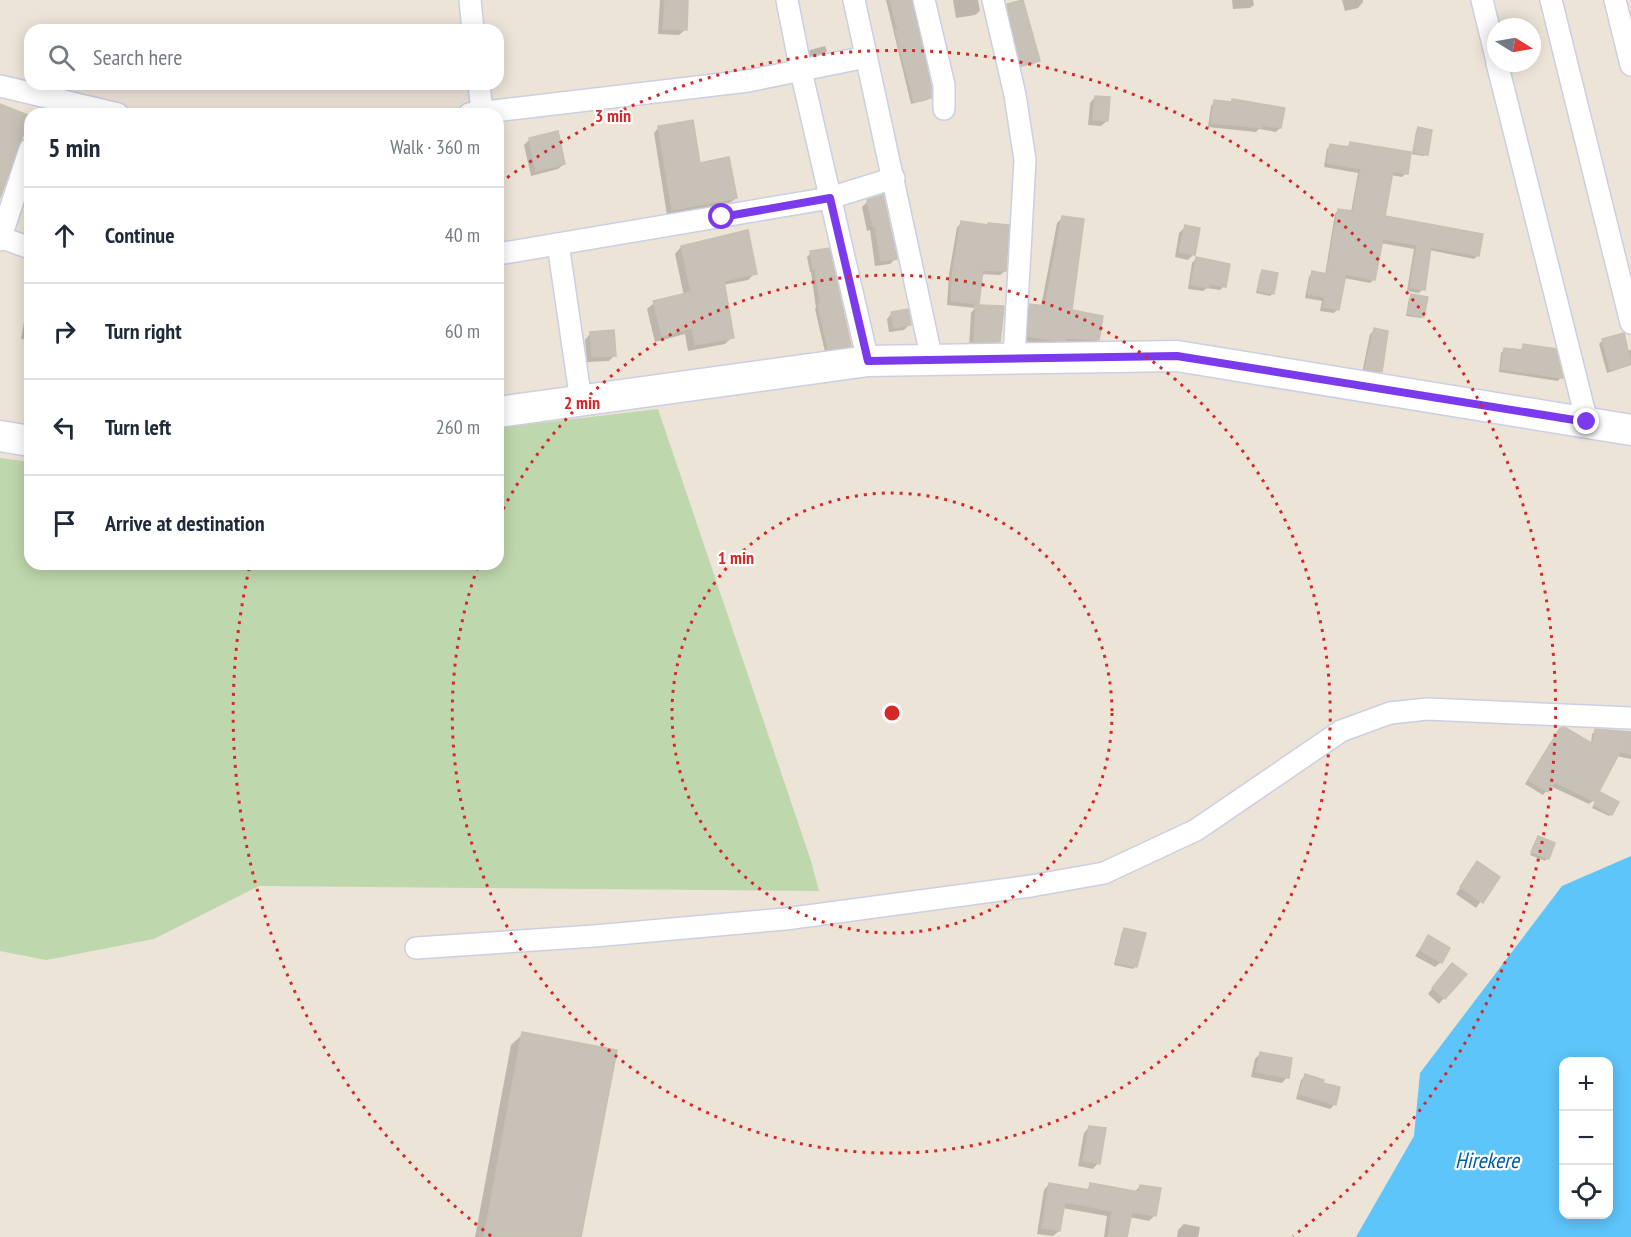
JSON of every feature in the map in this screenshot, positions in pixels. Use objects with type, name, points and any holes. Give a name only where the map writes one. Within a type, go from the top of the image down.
[{"type":"street","points":[[470,0],[472,24]]},
{"type":"street","points":[[787,0],[801,71],[868,361]]},
{"type":"street","points":[[854,0],[932,360]]},
{"type":"street","points":[[924,0],[944,85],[944,109]]},
{"type":"street","points":[[993,0],[1015,95],[1025,160],[1014,358]]},
{"type":"street","points":[[1482,0],[1487,20]]},
{"type":"street","points":[[1551,0],[1631,323]]},
{"type":"street","points":[[1615,0],[1631,65]]},
{"type":"street","points":[[504,110],[748,81],[866,57]]},
{"type":"street","points":[[1499,72],[1587,422]]},
{"type":"street","points":[[0,86],[44,106],[62,108]]},
{"type":"street","points":[[477,108],[478,90]]},
{"type":"street","points":[[24,167],[0,238],[24,246]]},
{"type":"street","points":[[504,253],[830,198],[894,178]]},
{"type":"street","points":[[558,244],[582,400]]},
{"type":"street","points":[[504,411],[868,361],[1177,356],[1631,430]]},
{"type":"street","points":[[0,436],[24,440]]},
{"type":"street","points":[[416,948],[594,936],[785,919],[1031,886],[1104,873],[1196,830],[1341,731],[1390,713],[1427,709],[1631,718]]},
{"type":"green space","points":[[658,409],[811,861],[819,891],[259,886],[154,939],[46,960],[0,951],[0,458],[24,461],[24,570],[504,570],[504,427]]},
{"type":"water","name":"Hirekere","points":[[1631,856],[1631,1237],[1356,1237],[1414,1136],[1420,1073],[1562,886]]},
{"type":"building","points":[[665,0],[688,0],[687,30],[663,29]]},
{"type":"building","points":[[890,0],[912,0],[931,86],[931,98],[914,102],[895,30],[898,30]]},
{"type":"building","points":[[1023,0],[1040,61],[1021,66],[1007,4]]},
{"type":"building","points":[[1095,96],[1110,97],[1108,121],[1093,120]]},
{"type":"building","points":[[1232,99],[1285,108],[1281,128],[1211,123],[1214,100],[1232,102]]},
{"type":"building","points":[[0,104],[24,114],[24,132],[0,198]]},
{"type":"building","points":[[693,120],[700,163],[729,157],[737,198],[672,210],[658,126]]},
{"type":"building","points":[[1418,127],[1432,130],[1428,155],[1413,152]]},
{"type":"building","points":[[558,131],[565,164],[536,171],[529,138]]},
{"type":"building","points":[[1350,142],[1411,152],[1408,174],[1393,171],[1385,216],[1483,234],[1479,256],[1431,247],[1425,290],[1410,287],[1417,245],[1383,239],[1375,280],[1346,274],[1339,310],[1323,307],[1325,297],[1308,294],[1312,271],[1327,274],[1338,209],[1353,211],[1361,169],[1327,163],[1330,144],[1349,147]]},
{"type":"building","points":[[883,195],[897,259],[881,261],[875,226],[873,226],[867,200]]},
{"type":"building","points":[[1062,216],[1084,219],[1072,310],[1103,316],[1099,340],[1066,338],[1065,341],[1058,341],[1028,336],[1030,304],[1045,306]]},
{"type":"building","points":[[961,221],[1009,225],[1006,271],[983,270],[979,304],[951,301],[953,269]]},
{"type":"building","points":[[1185,225],[1200,228],[1195,255],[1179,252]]},
{"type":"building","points":[[748,230],[757,274],[724,281],[734,338],[695,345],[692,328],[662,336],[653,301],[691,292],[681,246]]},
{"type":"building","points":[[829,248],[851,346],[828,349],[810,251]]},
{"type":"building","points":[[1196,257],[1230,264],[1226,287],[1210,284],[1209,288],[1191,285]]},
{"type":"building","points":[[1262,270],[1278,273],[1274,294],[1258,291]]},
{"type":"building","points":[[1411,294],[1428,297],[1424,317],[1408,314]]},
{"type":"building","points":[[976,305],[1004,306],[1000,342],[974,342]]},
{"type":"building","points":[[908,309],[911,325],[894,328],[891,312]]},
{"type":"building","points":[[1374,328],[1388,331],[1382,372],[1365,369]]},
{"type":"building","points":[[614,330],[616,356],[592,357],[590,332]]},
{"type":"building","points":[[1624,333],[1631,364],[1610,370],[1602,339]]},
{"type":"building","points":[[1523,344],[1556,349],[1563,378],[1501,369],[1504,348],[1522,350]]},
{"type":"building","points":[[1560,728],[1566,728],[1593,744],[1595,729],[1631,732],[1631,754],[1620,752],[1594,801],[1554,782],[1548,792],[1528,780]]},
{"type":"building","points":[[1600,792],[1619,802],[1612,815],[1594,805]]},
{"type":"building","points":[[1538,836],[1555,843],[1549,859],[1531,852]]},
{"type":"building","points":[[1477,861],[1500,877],[1483,903],[1460,887]]},
{"type":"building","points":[[1124,928],[1146,933],[1137,967],[1116,963]]},
{"type":"building","points":[[1428,935],[1450,948],[1442,963],[1420,950]]},
{"type":"building","points":[[1452,963],[1467,974],[1445,999],[1432,988]]},
{"type":"building","points":[[522,1032],[617,1050],[581,1237],[484,1237]]},
{"type":"building","points":[[1260,1052],[1292,1058],[1289,1078],[1256,1072]]},
{"type":"building","points":[[1305,1074],[1324,1080],[1323,1083],[1340,1087],[1336,1105],[1299,1094]]},
{"type":"building","points":[[1089,1126],[1106,1128],[1100,1164],[1083,1161]]},
{"type":"building","points":[[1049,1183],[1089,1190],[1090,1183],[1139,1192],[1140,1185],[1161,1188],[1156,1216],[1132,1212],[1127,1237],[1108,1237],[1112,1211],[1065,1202],[1060,1231],[1042,1228]]},
{"type":"route","points":[[722,217],[830,198],[868,361],[1177,356],[1587,422]]}]
